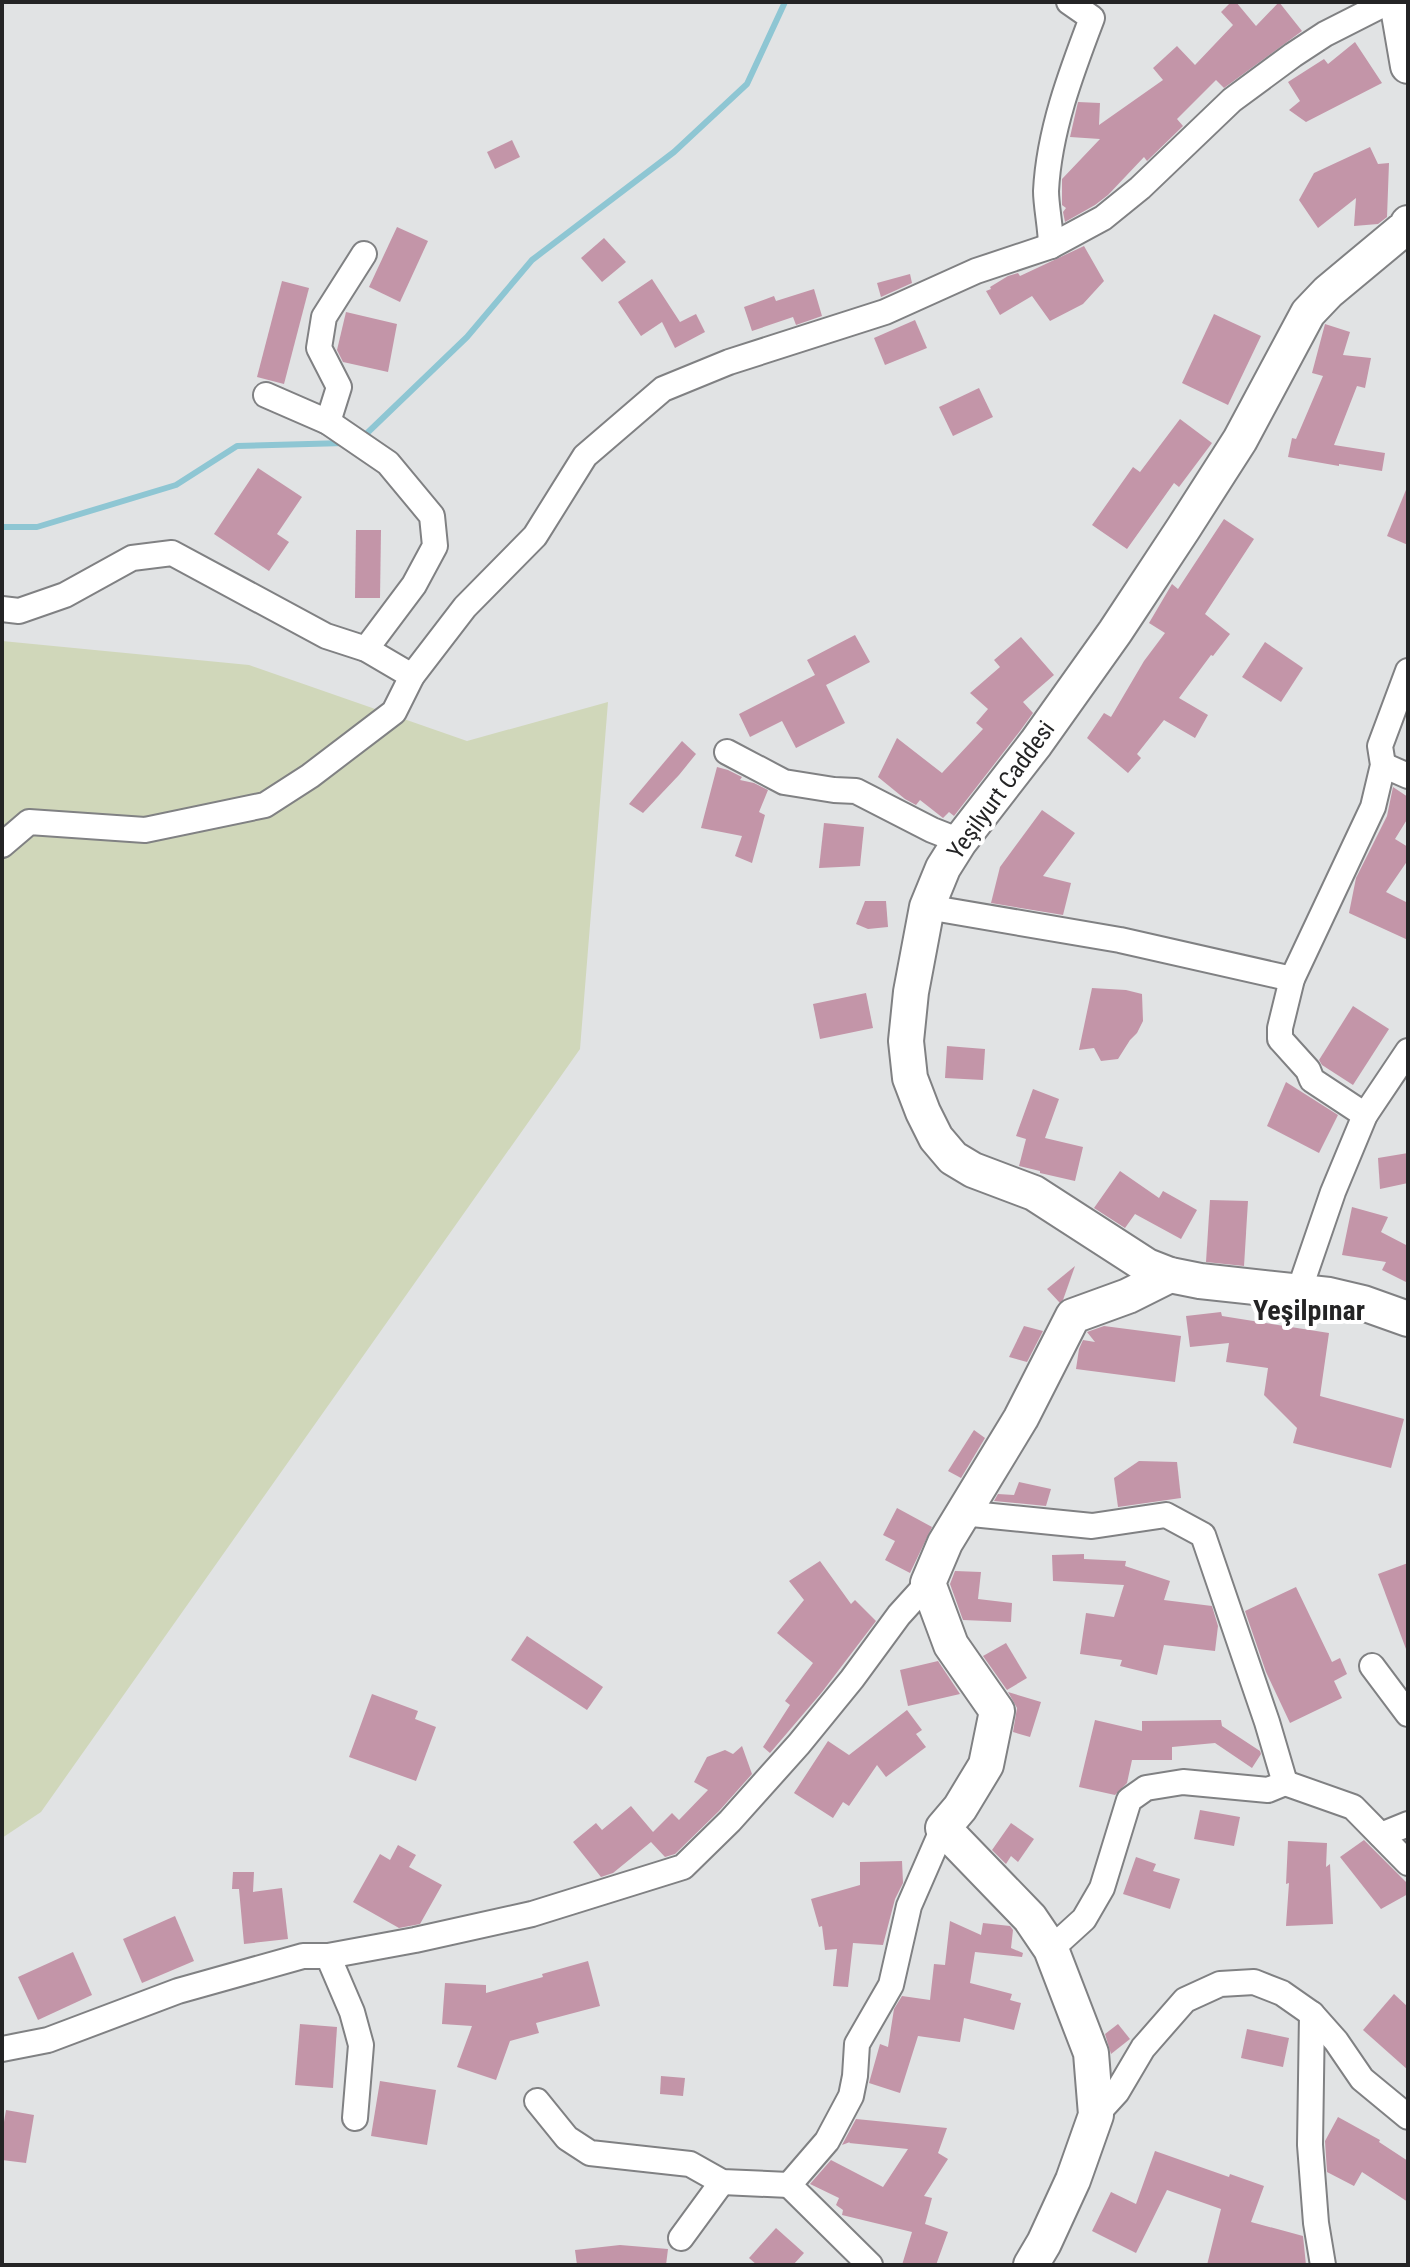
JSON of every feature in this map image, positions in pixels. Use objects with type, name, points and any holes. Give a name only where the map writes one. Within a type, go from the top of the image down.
[{"type":"main road","points":[[1398,13],[1408,66]]},
{"type":"main road","name":"Yeşilyurt Caddesi","points":[[1408,223],[1308,313],[1240,440],[1141,593],[1036,743],[960,841],[943,868],[927,907],[911,992],[906,1041],[910,1078],[936,1138],[953,1158],[973,1170],[1034,1193],[1147,1266],[1170,1275],[1299,1291],[1363,1303],[1408,1319]]},
{"type":"main road","points":[[1031,2265],[1073,2180],[1096,2115],[1091,2053],[1051,1949],[1030,1918],[943,1828],[960,1808],[986,1765],[997,1711],[951,1645],[928,1583],[945,1543],[1021,1418],[1073,1316],[1128,1296],[1170,1275]]},
{"type":"street","points":[[1051,246],[1046,194],[1054,141],[1066,85],[1096,10],[1069,2]]},
{"type":"street","points":[[2,845],[29,822],[145,830],[265,805],[310,776],[394,712],[412,676],[465,607],[535,536],[585,456],[663,389],[729,362],[885,312],[976,271],[1051,246],[1103,218],[1140,188],[1232,100],[1293,55],[1325,34],[1398,13]]},
{"type":"street","points":[[328,422],[339,387],[319,348],[324,317],[364,254]]},
{"type":"street","points":[[266,395],[328,422],[388,463],[432,516],[435,546],[414,585],[366,649]]},
{"type":"street","points":[[2,609],[19,611],[65,595],[132,558],[172,553],[326,636],[366,649],[412,676]]},
{"type":"street","points":[[1365,1115],[1312,1080],[1308,1070],[1280,1039],[1280,1028],[1292,979],[1373,807],[1383,765],[1380,746],[1408,671]]},
{"type":"street","points":[[727,752],[784,782],[856,791],[960,841]]},
{"type":"street","points":[[1383,765],[1408,776]]},
{"type":"street","points":[[927,907],[1120,940],[1292,979]]},
{"type":"street","points":[[1299,1291],[1333,1192],[1365,1115],[1408,1051]]},
{"type":"street","points":[[962,1513],[1092,1526],[1166,1515],[1203,1535],[1263,1708],[1285,1783]]},
{"type":"street","points":[[2,2049],[48,2040],[178,1991],[303,1956],[328,1956],[532,1914],[683,1867],[730,1821],[799,1744],[899,1615],[928,1583]]},
{"type":"street","points":[[1372,1666],[1408,1714]]},
{"type":"street","points":[[1051,1949],[1084,1919],[1102,1888],[1129,1800],[1146,1788],[1183,1782],[1268,1790],[1285,1783],[1353,1807],[1408,1863]]},
{"type":"street","points":[[1381,1835],[1408,1824]]},
{"type":"street","points":[[789,2185],[827,2141],[851,2096],[857,2044],[891,1985],[909,1906],[943,1828]]},
{"type":"street","points":[[328,1956],[352,2012],[361,2045],[355,2118]]},
{"type":"street","points":[[1096,2115],[1117,2092],[1143,2048],[1185,2000],[1220,1984],[1254,1982],[1282,1993],[1312,2014],[1336,2041],[1362,2079],[1408,2117]]},
{"type":"street","points":[[1312,2014],[1310,2145],[1316,2223],[1323,2265]]},
{"type":"street","points":[[537,2101],[567,2138],[590,2153],[690,2164],[722,2182],[789,2185],[870,2265]]},
{"type":"street","points":[[681,2238],[722,2182]]},
{"type":"green space","points":[[2,641],[249,665],[467,741],[608,702],[580,1049],[41,1812],[2,1838]]},
{"type":"building","points":[[1231,2],[1236,2],[1256,26],[1279,2],[1302,31],[1224,88],[1216,80],[1177,119],[1183,126],[1147,161],[1144,157],[1108,195],[1065,222],[1062,179],[1100,139],[1070,137],[1078,102],[1100,103],[1099,125],[1163,80],[1153,68],[1177,46],[1195,65],[1233,25],[1221,12]]},
{"type":"building","points":[[1355,42],[1382,83],[1306,122],[1289,110],[1300,101],[1288,82],[1324,59],[1328,64]]},
{"type":"building","points":[[512,140],[520,157],[495,169],[487,152]]},
{"type":"building","points":[[1370,147],[1378,164],[1389,163],[1387,217],[1378,224],[1354,226],[1356,198],[1318,228],[1299,200],[1314,173]]},
{"type":"building","points":[[397,227],[428,241],[400,302],[369,287]]},
{"type":"building","points":[[604,238],[626,262],[602,282],[581,258]]},
{"type":"building","points":[[1084,246],[1104,281],[1083,304],[1050,321],[1032,296],[1000,315],[986,291],[990,287],[1008,276],[1018,273],[1020,276]]},
{"type":"building","points":[[910,274],[912,283],[881,297],[877,283]]},
{"type":"building","points":[[652,279],[680,322],[696,314],[705,332],[675,348],[662,322],[641,336],[618,302]]},
{"type":"building","points":[[282,281],[309,288],[284,384],[257,377]]},
{"type":"building","points":[[814,289],[822,316],[796,325],[793,317],[752,331],[744,307],[774,296],[776,301]]},
{"type":"building","points":[[346,312],[397,324],[388,372],[343,362],[337,350]]},
{"type":"building","points":[[1214,314],[1261,336],[1228,405],[1182,383]]},
{"type":"building","points":[[915,320],[927,348],[885,365],[874,338]]},
{"type":"building","points":[[1325,324],[1350,332],[1343,355],[1371,358],[1365,388],[1357,386],[1334,445],[1385,453],[1382,471],[1288,457],[1292,438],[1296,439],[1323,376],[1312,373]]},
{"type":"building","points":[[979,388],[993,417],[953,436],[939,407]]},
{"type":"building","points":[[1180,419],[1212,443],[1179,487],[1174,483],[1127,549],[1092,525],[1133,467],[1140,472]]},
{"type":"building","points":[[258,468],[302,497],[277,534],[289,542],[269,571],[214,534]]},
{"type":"building","points":[[1408,485],[1408,545],[1387,536]]},
{"type":"building","points":[[1224,519],[1254,539],[1205,614],[1230,634],[1179,698],[1208,715],[1195,738],[1164,720],[1137,754],[1141,758],[1128,773],[1087,738],[1104,713],[1111,717],[1144,661],[1165,633],[1149,623],[1172,584],[1178,589]]},
{"type":"building","points":[[356,530],[381,530],[380,598],[355,598]]},
{"type":"building","points":[[855,635],[870,662],[826,685],[845,723],[796,748],[782,721],[750,737],[739,714],[815,675],[807,660]]},
{"type":"building","points":[[1021,637],[1054,675],[1023,702],[1033,713],[954,816],[949,812],[943,818],[920,800],[916,805],[878,777],[897,738],[942,773],[983,729],[976,723],[988,709],[970,693],[1000,667],[994,660]]},
{"type":"building","points":[[1265,642],[1303,668],[1281,702],[1242,677]]},
{"type":"building","points":[[682,741],[696,754],[679,775],[643,813],[629,804]]},
{"type":"building","points":[[717,767],[768,790],[759,812],[765,815],[752,863],[735,856],[742,836],[701,828]]},
{"type":"building","points":[[1393,787],[1408,797],[1408,818],[1395,839],[1408,847],[1408,860],[1386,892],[1408,903],[1408,940],[1349,913],[1356,878],[1387,816]]},
{"type":"building","points":[[1042,810],[1075,833],[1043,876],[1071,883],[1063,915],[991,903],[1000,867]]},
{"type":"building","points":[[824,823],[864,827],[860,866],[819,868]]},
{"type":"building","points":[[865,901],[886,901],[888,927],[868,929],[856,924]]},
{"type":"building","points":[[1092,988],[1142,994],[1143,1021],[1118,1059],[1101,1061],[1094,1048],[1079,1050]]},
{"type":"building","points":[[866,993],[873,1028],[820,1039],[813,1004]]},
{"type":"building","points":[[1353,1006],[1389,1029],[1353,1085],[1319,1060]]},
{"type":"building","points":[[947,1046],[985,1049],[983,1080],[945,1078]]},
{"type":"building","points":[[1286,1082],[1338,1115],[1319,1153],[1267,1126]]},
{"type":"building","points":[[1033,1089],[1059,1099],[1045,1138],[1083,1147],[1075,1181],[1019,1166],[1026,1139],[1016,1136]]},
{"type":"building","points":[[1408,1153],[1408,1183],[1380,1189],[1378,1158]]},
{"type":"building","points":[[1120,1171],[1159,1198],[1163,1191],[1197,1210],[1181,1239],[1135,1214],[1125,1228],[1094,1208]]},
{"type":"building","points":[[1210,1200],[1248,1201],[1244,1266],[1206,1262]]},
{"type":"building","points":[[1352,1207],[1388,1217],[1381,1232],[1408,1246],[1408,1283],[1382,1270],[1386,1262],[1342,1255]]},
{"type":"building","points":[[1075,1266],[1063,1300],[1060,1303],[1047,1289]]},
{"type":"building","points":[[1221,1312],[1222,1316],[1329,1333],[1320,1396],[1404,1419],[1391,1468],[1293,1443],[1297,1428],[1264,1395],[1268,1368],[1226,1362],[1229,1343],[1190,1347],[1186,1316]]},
{"type":"building","points":[[1024,1326],[1043,1331],[1027,1362],[1009,1357]]},
{"type":"building","points":[[1104,1326],[1181,1336],[1175,1382],[1076,1369],[1083,1340],[1095,1342],[1087,1332]]},
{"type":"building","points":[[974,1430],[985,1438],[961,1478],[948,1471]]},
{"type":"building","points":[[1139,1461],[1177,1462],[1181,1498],[1118,1507],[1114,1478]]},
{"type":"building","points":[[1019,1482],[1051,1489],[1046,1506],[994,1501],[998,1494],[1014,1495]]},
{"type":"building","points":[[897,1508],[932,1527],[910,1573],[885,1560],[895,1541],[883,1535]]},
{"type":"building","points":[[1084,1554],[1084,1559],[1126,1561],[1125,1566],[1170,1581],[1164,1600],[1212,1606],[1218,1626],[1215,1651],[1164,1645],[1157,1675],[1120,1666],[1122,1660],[1080,1654],[1086,1613],[1114,1617],[1124,1585],[1053,1581],[1052,1555]]},
{"type":"building","points":[[820,1561],[851,1604],[855,1600],[876,1621],[770,1753],[763,1747],[790,1705],[785,1701],[813,1663],[777,1633],[804,1600],[789,1581]]},
{"type":"building","points":[[1408,1563],[1408,1649],[1406,1649],[1378,1574]]},
{"type":"building","points":[[955,1571],[981,1572],[978,1599],[1012,1603],[1011,1622],[963,1620],[950,1584]]},
{"type":"building","points":[[1296,1587],[1332,1662],[1340,1658],[1347,1674],[1334,1681],[1342,1698],[1290,1723],[1266,1672],[1245,1611]]},
{"type":"building","points":[[527,1636],[603,1687],[587,1710],[511,1660]]},
{"type":"building","points":[[1006,1643],[1027,1678],[1007,1690],[983,1656]]},
{"type":"building","points":[[938,1661],[960,1694],[908,1706],[900,1670]]},
{"type":"building","points":[[1008,1692],[1041,1702],[1030,1737],[1013,1732],[1017,1708]]},
{"type":"building","points":[[372,1694],[418,1711],[415,1719],[436,1727],[416,1781],[349,1757]]},
{"type":"building","points":[[907,1710],[922,1730],[916,1734],[926,1747],[886,1777],[877,1765],[849,1806],[843,1802],[833,1818],[794,1793],[828,1741],[849,1755]]},
{"type":"building","points":[[1095,1720],[1142,1731],[1142,1721],[1221,1720],[1222,1726],[1261,1754],[1252,1768],[1215,1743],[1172,1747],[1172,1760],[1132,1760],[1127,1783],[1115,1795],[1079,1787]]},
{"type":"building","points":[[742,1746],[752,1774],[675,1854],[665,1857],[651,1842],[613,1873],[601,1877],[573,1842],[596,1823],[602,1830],[631,1806],[653,1832],[672,1813],[679,1820],[708,1790],[694,1782],[707,1757],[725,1750],[733,1754]]},
{"type":"building","points":[[1200,1810],[1240,1817],[1234,1846],[1194,1839]]},
{"type":"building","points":[[1011,1823],[1034,1839],[1018,1862],[1011,1856],[1006,1864],[992,1850]]},
{"type":"building","points":[[1364,1840],[1408,1884],[1408,1894],[1381,1909],[1340,1857]]},
{"type":"building","points":[[1288,1841],[1327,1843],[1326,1867],[1330,1864],[1333,1924],[1286,1926]]},
{"type":"building","points":[[398,1845],[416,1855],[409,1867],[442,1885],[420,1924],[399,1928],[353,1902],[380,1854],[390,1860]]},
{"type":"building","points":[[1136,1857],[1156,1864],[1153,1871],[1180,1879],[1170,1909],[1123,1894]]},
{"type":"building","points":[[902,1861],[903,1883],[895,1899],[883,1945],[853,1943],[848,1987],[833,1986],[837,1949],[825,1950],[822,1926],[819,1927],[811,1899],[860,1885],[860,1862]]},
{"type":"building","points":[[233,1872],[254,1872],[253,1892],[282,1888],[288,1939],[244,1944],[239,1889],[232,1889]]},
{"type":"building","points":[[175,1916],[194,1961],[142,1983],[123,1939]]},
{"type":"building","points":[[950,1921],[981,1935],[983,1923],[1010,1926],[1013,1930],[1011,1948],[1023,1953],[1022,1957],[975,1952],[970,1983],[1012,1994],[1010,2000],[1021,2003],[1014,2030],[964,2018],[960,2042],[918,2036],[900,2093],[869,2083],[880,2044],[888,2047],[894,2009],[902,1996],[930,2000],[934,1964],[945,1965]]},
{"type":"building","points":[[73,1952],[92,1995],[38,2020],[18,1977]]},
{"type":"building","points":[[588,1961],[600,2006],[536,2023],[539,2033],[510,2041],[496,2080],[457,2067],[472,2026],[442,2024],[445,1983],[486,1985],[486,1993]]},
{"type":"building","points":[[1394,1994],[1408,2007],[1408,2070],[1363,2030]]},
{"type":"building","points":[[300,2024],[337,2027],[333,2088],[295,2085]]},
{"type":"building","points":[[1118,2024],[1130,2039],[1111,2054],[1105,2034]]},
{"type":"building","points":[[1247,2029],[1289,2038],[1283,2067],[1241,2058]]},
{"type":"building","points":[[661,2076],[685,2078],[683,2096],[660,2094]]},
{"type":"building","points":[[380,2081],[436,2090],[427,2145],[371,2136]]},
{"type":"building","points":[[6,2110],[34,2115],[26,2163],[2,2160]]},
{"type":"building","points":[[1338,2117],[1380,2140],[1408,2161],[1408,2202],[1362,2172],[1354,2186],[1327,2172],[1325,2141]]},
{"type":"building","points":[[856,2119],[947,2128],[938,2153],[948,2159],[924,2196],[932,2198],[925,2224],[948,2232],[936,2265],[902,2265],[912,2232],[842,2215],[843,2210],[836,2205],[839,2198],[810,2184],[831,2160],[883,2187],[908,2149],[850,2142],[842,2145]]},
{"type":"building","points":[[1155,2151],[1264,2186],[1251,2222],[1303,2236],[1306,2265],[1207,2265],[1221,2209],[1167,2190],[1136,2253],[1092,2231],[1111,2192],[1136,2204]]},
{"type":"building","points":[[776,2228],[804,2253],[793,2265],[757,2265],[749,2258]]},
{"type":"building","points":[[620,2245],[668,2249],[666,2265],[577,2265],[575,2250]]},
{"type":"waterway","points":[[362,438],[467,337],[532,260],[674,152],[747,84],[785,2]]},
{"type":"waterway","points":[[2,527],[37,527],[176,485],[237,446],[345,443]]},
{"type":"district","name":"Yeşilpınar","points":[[1309,1310]]}]
